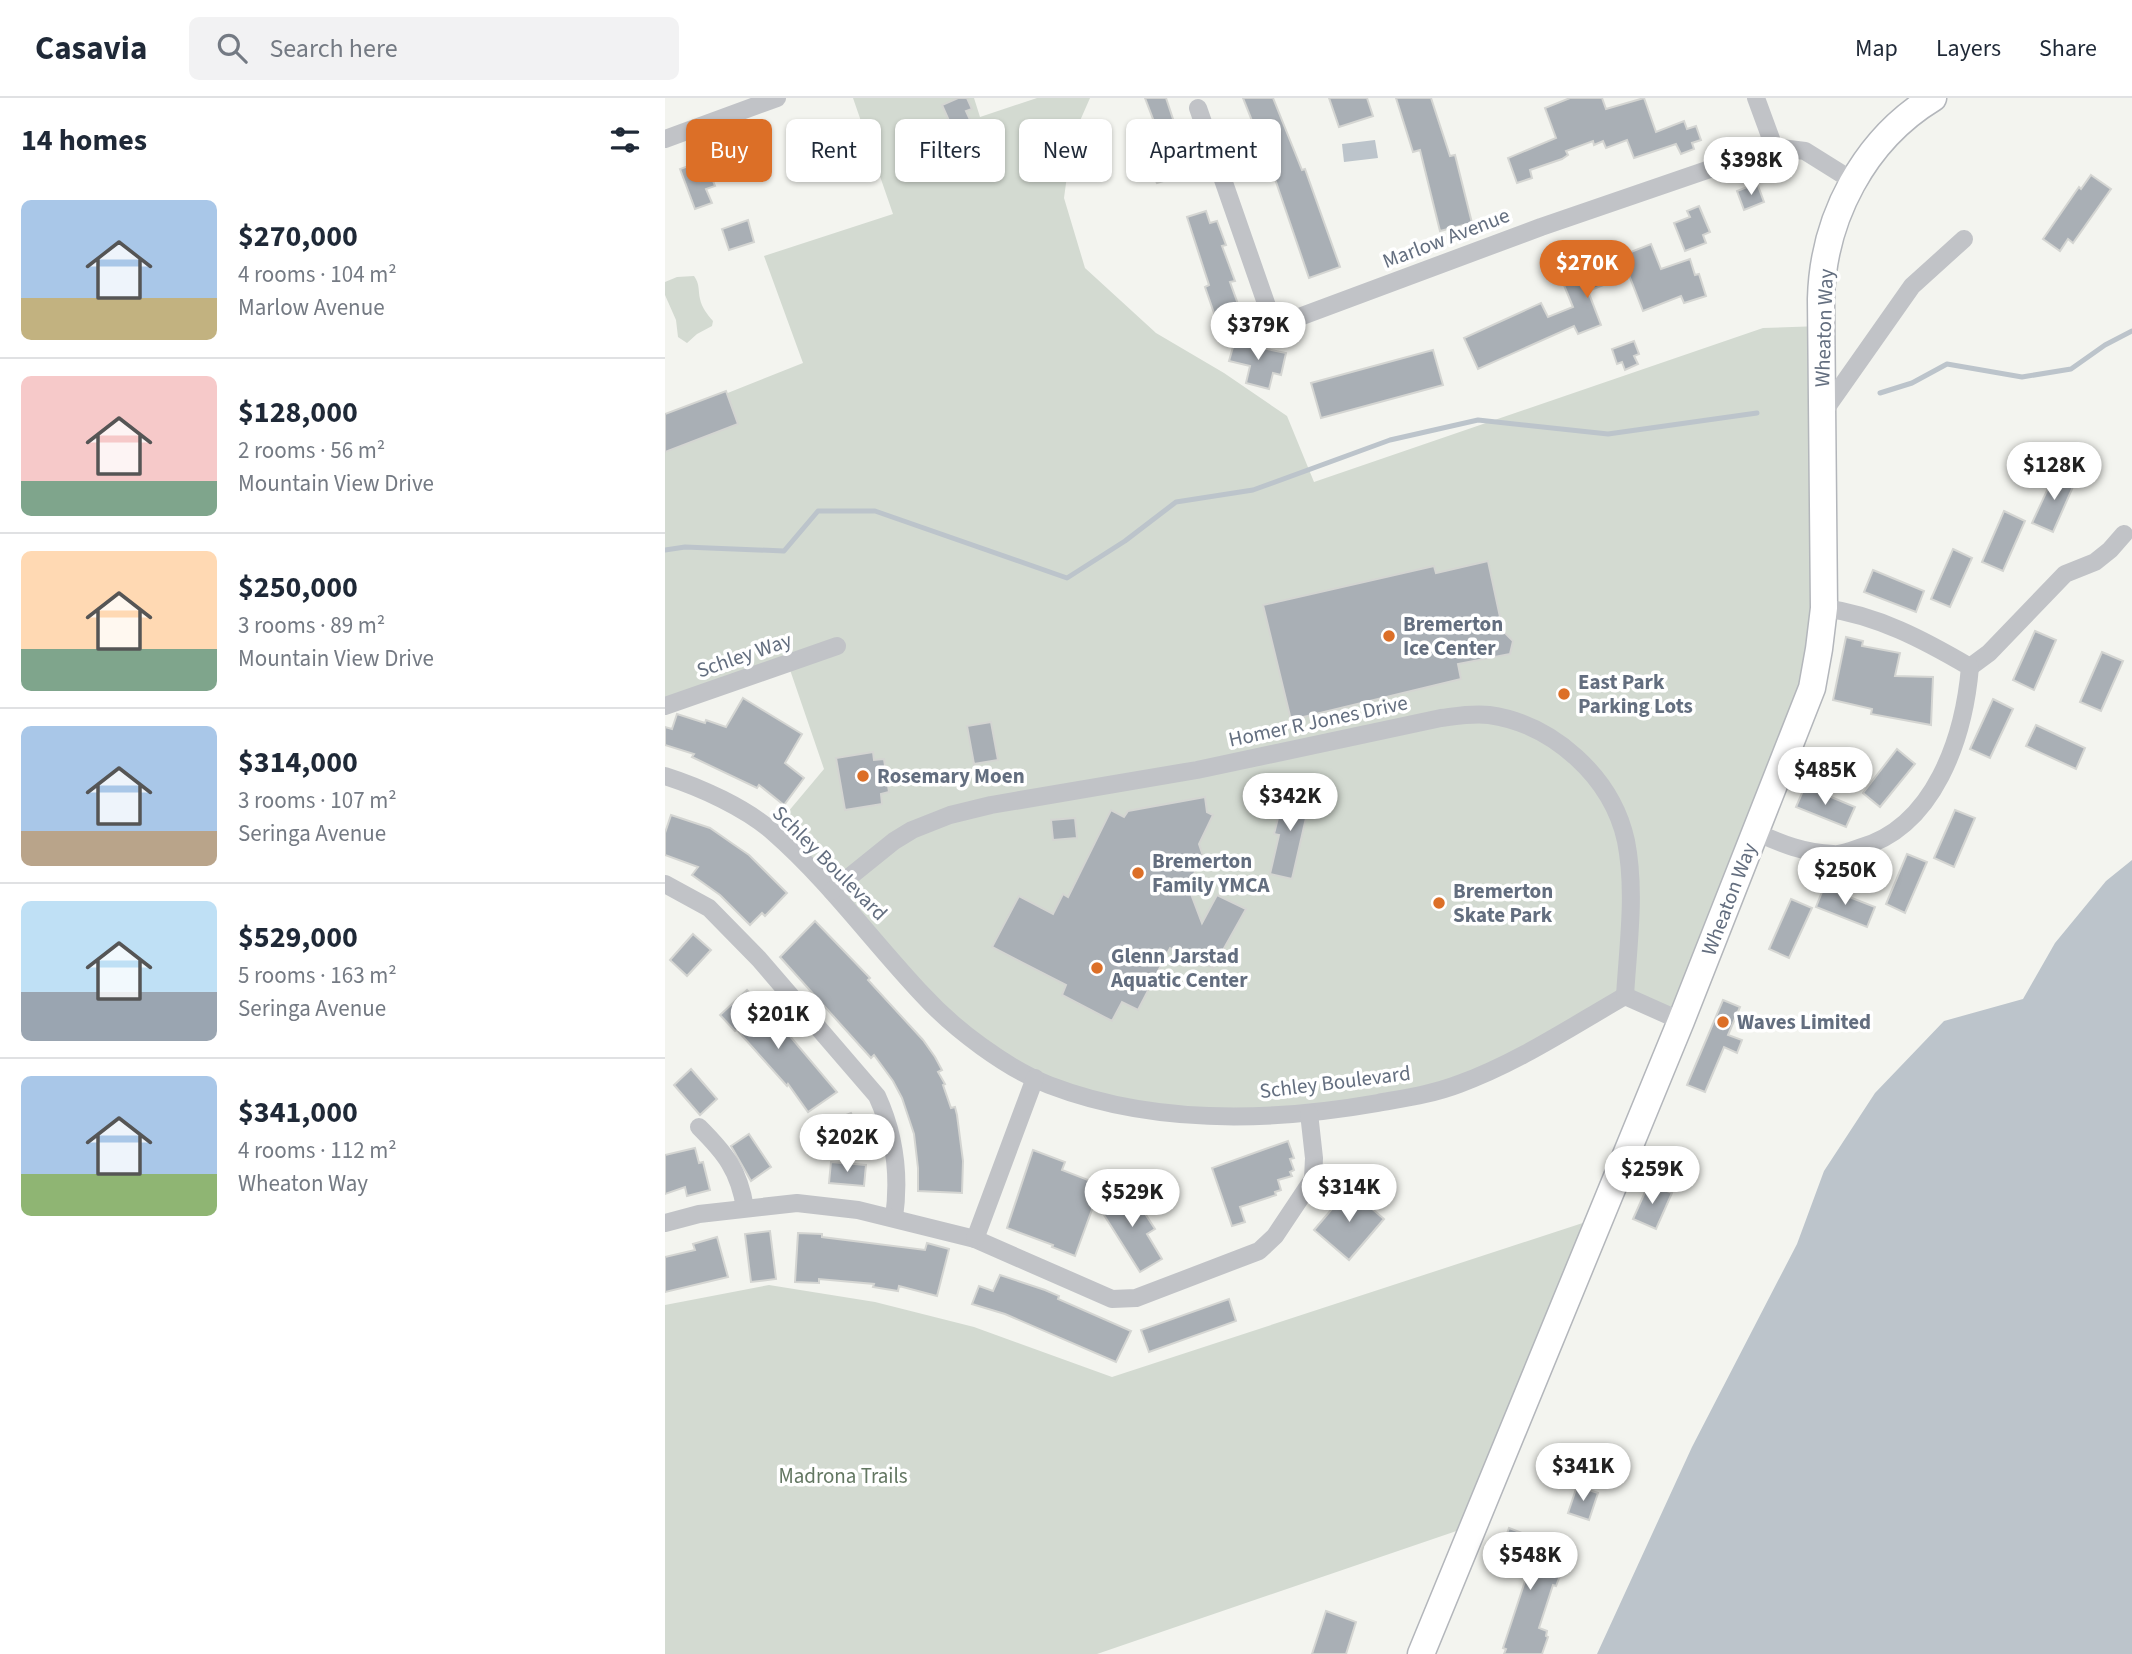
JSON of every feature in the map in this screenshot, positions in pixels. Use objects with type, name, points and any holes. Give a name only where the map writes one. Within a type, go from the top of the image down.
[{"type":"main road","name":"Wheaton Way","points":[[1421,1654],[1681,1021],[1812,688],[1823,608],[1821,284],[1833,231],[1853,181],[1888,132],[1933,98]]},
{"type":"street","points":[[665,138],[777,98]]},
{"type":"street","points":[[1756,98],[1774,147]]},
{"type":"street","name":"Marlow Avenue","points":[[1198,108],[1275,329],[1302,316],[1541,227],[1774,147],[1805,151],[1853,181]]},
{"type":"street","points":[[1822,414],[1912,286],[1964,239]]},
{"type":"street","points":[[1756,832],[1796,849],[1836,855],[1868,846],[1892,834],[1932,795],[1964,713],[1970,667],[1989,653],[2065,574],[2095,562],[2124,534]]},
{"type":"street","points":[[1823,608],[1844,611],[1890,626],[1924,640],[1970,667]]},
{"type":"street","name":"Schley Way","points":[[665,706],[837,646]]},
{"type":"street","name":"Homer R Jones Drive","points":[[832,891],[894,841],[912,830],[950,815],[991,804],[1197,770],[1441,718],[1468,714],[1488,715],[1527,726],[1556,742],[1594,776],[1613,806],[1626,841],[1630,874],[1625,996]]},
{"type":"street","name":"Schley Boulevard","points":[[665,776],[717,798],[772,831],[832,891],[925,997],[977,1042],[1035,1078],[1078,1094],[1151,1111],[1205,1116],[1309,1113],[1408,1097],[1455,1085],[1508,1063],[1625,996]]},
{"type":"street","points":[[665,884],[709,908],[759,959],[877,1096],[893,1139],[897,1172],[894,1218]]},
{"type":"street","points":[[1625,996],[1681,1021]]},
{"type":"street","points":[[975,1239],[1035,1078]]},
{"type":"street","points":[[665,1223],[699,1214],[745,1208],[816,1204],[894,1218],[975,1239],[1112,1299],[1136,1298],[1259,1251],[1275,1236],[1313,1179],[1314,1158],[1309,1113]]},
{"type":"street","points":[[699,1127],[722,1150],[737,1174],[745,1208]]},
{"type":"green space","points":[[853,98],[974,98],[980,117],[1037,98],[1090,98],[1081,119],[1019,119],[1019,182],[1066,182],[1064,198],[1085,268],[1156,333],[1224,373],[1287,416],[1314,482],[1763,328],[1821,326],[1819,649],[1681,1021],[1625,996],[1456,1085],[1244,1116],[1078,1094],[977,1042],[772,831],[824,769],[788,664],[665,704],[665,418],[803,363],[764,256],[893,214],[881,179],[881,119],[860,119]]},
{"type":"green space","points":[[694,276],[702,305],[713,321],[712,326],[687,343],[678,337],[676,320],[665,295],[665,282],[677,277]]},
{"type":"green space","name":"Madrona Trails","points":[[1601,1217],[1474,1525],[1097,1654],[665,1654],[665,1305],[769,1285],[875,1302],[974,1327],[1112,1377]]},
{"type":"shaded area","points":[[1375,140],[1378,158],[1344,162],[1342,144]]},
{"type":"shaded area","points":[[2132,860],[2132,1654],[1597,1654],[1692,1447],[1797,1244],[1824,1171],[1875,1093],[1944,1021],[2023,999],[2055,943],[2106,881]]},
{"type":"building","points":[[958,98],[967,98],[972,109],[966,111],[970,119],[948,119],[942,105]]},
{"type":"building","points":[[1145,98],[1166,98],[1173,119],[1153,119]]},
{"type":"building","points":[[1243,98],[1273,98],[1302,170],[1305,169],[1340,267],[1309,278],[1276,182],[1281,182],[1281,119],[1251,119]]},
{"type":"building","points":[[1329,98],[1367,98],[1373,116],[1339,127]]},
{"type":"building","points":[[1396,98],[1431,98],[1450,156],[1455,155],[1472,223],[1440,231],[1420,150],[1413,152]]},
{"type":"building","points":[[1570,98],[1602,98],[1606,109],[1644,98],[1656,132],[1684,121],[1687,129],[1696,126],[1701,140],[1692,143],[1694,149],[1681,154],[1676,144],[1634,158],[1627,140],[1606,148],[1603,141],[1594,145],[1593,141],[1566,151],[1568,155],[1562,159],[1530,170],[1532,178],[1517,183],[1508,158],[1556,138],[1545,108]]},
{"type":"building","points":[[686,167],[686,182],[713,182],[715,186],[706,189],[712,203],[695,209],[680,169]]},
{"type":"building","points":[[2091,175],[2111,189],[2073,243],[2068,239],[2060,251],[2043,239],[2079,187],[2081,189]]},
{"type":"building","points":[[1757,183],[1764,202],[1744,210],[1737,191]]},
{"type":"building","points":[[1699,206],[1710,232],[1703,235],[1706,243],[1685,251],[1674,223],[1690,217],[1687,211]]},
{"type":"building","points":[[1206,211],[1210,223],[1217,221],[1226,245],[1222,246],[1235,281],[1230,282],[1239,307],[1215,316],[1205,287],[1209,285],[1187,217]]},
{"type":"building","points":[[748,220],[754,242],[729,250],[722,229]]},
{"type":"building","points":[[1651,244],[1661,269],[1690,259],[1695,275],[1699,274],[1706,296],[1684,303],[1681,296],[1643,311],[1629,275],[1588,291],[1601,325],[1578,334],[1574,326],[1478,369],[1464,338],[1541,303],[1548,317],[1573,307],[1554,261],[1571,255],[1574,261],[1608,248],[1613,259]]},
{"type":"building","points":[[1235,340],[1257,343],[1257,347],[1286,353],[1281,375],[1273,373],[1269,389],[1246,383],[1250,366],[1229,361]]},
{"type":"building","points":[[1634,341],[1639,354],[1634,356],[1638,364],[1625,370],[1622,362],[1617,364],[1612,349]]},
{"type":"building","points":[[1433,350],[1443,385],[1321,418],[1311,383]]},
{"type":"building","points":[[726,391],[738,424],[665,452],[665,414]]},
{"type":"building","points":[[2056,471],[2076,480],[2053,532],[2032,523]]},
{"type":"building","points":[[2004,511],[2025,521],[2003,571],[1982,562]]},
{"type":"building","points":[[1953,549],[1972,558],[1950,607],[1931,599]]},
{"type":"building","name":"Bremerton Ice Center","points":[[1488,561],[1503,631],[1513,641],[1510,654],[1458,664],[1461,679],[1291,720],[1263,605],[1434,566],[1436,573]]},
{"type":"building","points":[[1873,570],[1924,591],[1916,612],[1864,592]]},
{"type":"building","points":[[2035,631],[2056,640],[2034,690],[2013,680]]},
{"type":"building","points":[[1846,637],[1863,641],[1862,646],[1900,653],[1895,676],[1933,677],[1931,725],[1871,714],[1872,709],[1833,700]]},
{"type":"building","points":[[2102,652],[2123,661],[2101,711],[2080,702]]},
{"type":"building","points":[[743,698],[802,734],[785,763],[804,778],[784,805],[759,785],[757,788],[692,757],[694,754],[665,745],[665,727],[672,729],[677,714],[726,727]]},
{"type":"building","points":[[1993,699],[2013,709],[1990,758],[1970,749]]},
{"type":"building","points":[[991,722],[998,760],[974,764],[967,726]]},
{"type":"building","points":[[2036,725],[2085,748],[2076,769],[2026,746]]},
{"type":"building","points":[[1897,749],[1915,764],[1880,807],[1863,793]]},
{"type":"building","name":"Rosemary Moen","points":[[873,752],[874,760],[884,759],[889,792],[881,794],[882,804],[845,810],[836,758]]},
{"type":"building","points":[[1805,786],[1855,807],[1846,827],[1796,807]]},
{"type":"building","name":"Bremerton Family YMCA","points":[[1285,790],[1311,796],[1292,879],[1270,874],[1279,835],[1274,834]]},
{"type":"building","points":[[1205,797],[1207,812],[1213,815],[1199,844],[1203,856],[1188,886],[1202,923],[1217,895],[1246,909],[1213,968],[1180,950],[1179,953],[1170,948],[1138,1010],[1122,1002],[1112,1021],[1062,995],[1066,985],[992,947],[1019,896],[1053,914],[1063,894],[1068,897],[1111,810],[1124,817],[1128,811]]},
{"type":"building","points":[[1955,810],[1975,818],[1954,867],[1934,858]]},
{"type":"building","points":[[671,815],[710,828],[749,855],[787,893],[765,916],[762,913],[750,925],[720,895],[692,875],[698,867],[665,855],[665,833]]},
{"type":"building","points":[[1075,818],[1077,838],[1053,840],[1051,820]]},
{"type":"building","points":[[1907,854],[1927,862],[1905,913],[1886,904]]},
{"type":"building","points":[[1824,887],[1875,907],[1867,927],[1816,907]]},
{"type":"building","points":[[1791,899],[1812,908],[1789,958],[1769,949]]},
{"type":"building","points":[[815,921],[870,978],[868,980],[923,1040],[935,1057],[942,1070],[938,1072],[945,1084],[943,1085],[951,1108],[955,1107],[957,1115],[963,1161],[962,1193],[918,1191],[914,1134],[902,1098],[893,1081],[874,1055],[871,1058],[780,957]]},
{"type":"building","points":[[693,934],[711,950],[687,976],[670,960]]},
{"type":"building","points":[[747,990],[773,1016],[837,1092],[808,1112],[788,1084],[787,1086],[720,1015]]},
{"type":"building","points":[[1723,1000],[1740,1007],[1728,1035],[1742,1040],[1737,1053],[1724,1047],[1705,1092],[1687,1085]]},
{"type":"building","points":[[691,1069],[717,1099],[700,1115],[674,1085]]},
{"type":"building","points":[[851,1113],[859,1133],[828,1145],[820,1125]]},
{"type":"building","points":[[749,1134],[771,1167],[751,1181],[731,1146]]},
{"type":"building","points":[[1288,1141],[1294,1158],[1290,1159],[1294,1170],[1290,1172],[1292,1176],[1278,1180],[1281,1190],[1275,1192],[1276,1195],[1240,1207],[1245,1222],[1232,1226],[1212,1168]]},
{"type":"building","points":[[695,1148],[699,1163],[703,1162],[710,1190],[687,1196],[685,1187],[665,1194],[665,1155]]},
{"type":"building","points":[[1033,1150],[1065,1162],[1062,1170],[1101,1185],[1075,1256],[1007,1228]]},
{"type":"building","points":[[831,1162],[866,1165],[864,1186],[829,1183]]},
{"type":"building","points":[[1649,1183],[1672,1193],[1656,1229],[1633,1219]]},
{"type":"building","points":[[1129,1189],[1155,1229],[1147,1234],[1162,1259],[1140,1272],[1099,1207]]},
{"type":"building","points":[[1349,1189],[1384,1219],[1349,1260],[1314,1230]]},
{"type":"building","points":[[770,1231],[776,1279],[751,1282],[745,1234]]},
{"type":"building","points":[[798,1233],[822,1234],[822,1237],[925,1250],[927,1243],[949,1249],[937,1296],[899,1286],[898,1291],[873,1287],[874,1284],[819,1279],[819,1283],[795,1282]]},
{"type":"building","points":[[717,1237],[728,1277],[665,1292],[665,1257],[695,1250],[693,1244]]},
{"type":"building","points":[[1000,1275],[1045,1290],[1059,1296],[1058,1299],[1131,1331],[1116,1362],[1005,1314],[972,1304],[979,1286],[993,1291]]},
{"type":"building","points":[[1229,1299],[1236,1321],[1149,1352],[1141,1330]]},
{"type":"building","points":[[1577,1486],[1598,1493],[1589,1520],[1568,1513]]},
{"type":"building","points":[[1509,1528],[1538,1539],[1535,1549],[1566,1560],[1556,1586],[1553,1585],[1539,1628],[1547,1631],[1548,1637],[1542,1654],[1504,1654],[1506,1649],[1503,1648],[1528,1572],[1497,1561]]},
{"type":"building","points":[[1326,1611],[1356,1622],[1346,1654],[1312,1654]]},
{"type":"waterway","points":[[1880,393],[1912,383],[1947,364],[2022,377],[2071,369],[2105,345],[2132,331]]},
{"type":"waterway","points":[[665,550],[685,547],[784,551],[818,511],[875,511],[1067,578],[1125,541],[1176,502],[1253,490],[1390,440],[1478,420],[1608,434],[1757,413]]},
{"type":"place","name":"Bremerton Ice Center","points":[[1389,636]]},
{"type":"place","name":"East Park Parking Lots","points":[[1564,694]]},
{"type":"place","name":"Rosemary Moen","points":[[863,776]]},
{"type":"place","name":"Bremerton Family YMCA","points":[[1138,873]]},
{"type":"place","name":"Bremerton Skate Park","points":[[1439,903]]},
{"type":"place","name":"Glenn Jarstad Aquatic Center","points":[[1097,968]]},
{"type":"place","name":"Waves Limited","points":[[1723,1022]]}]
